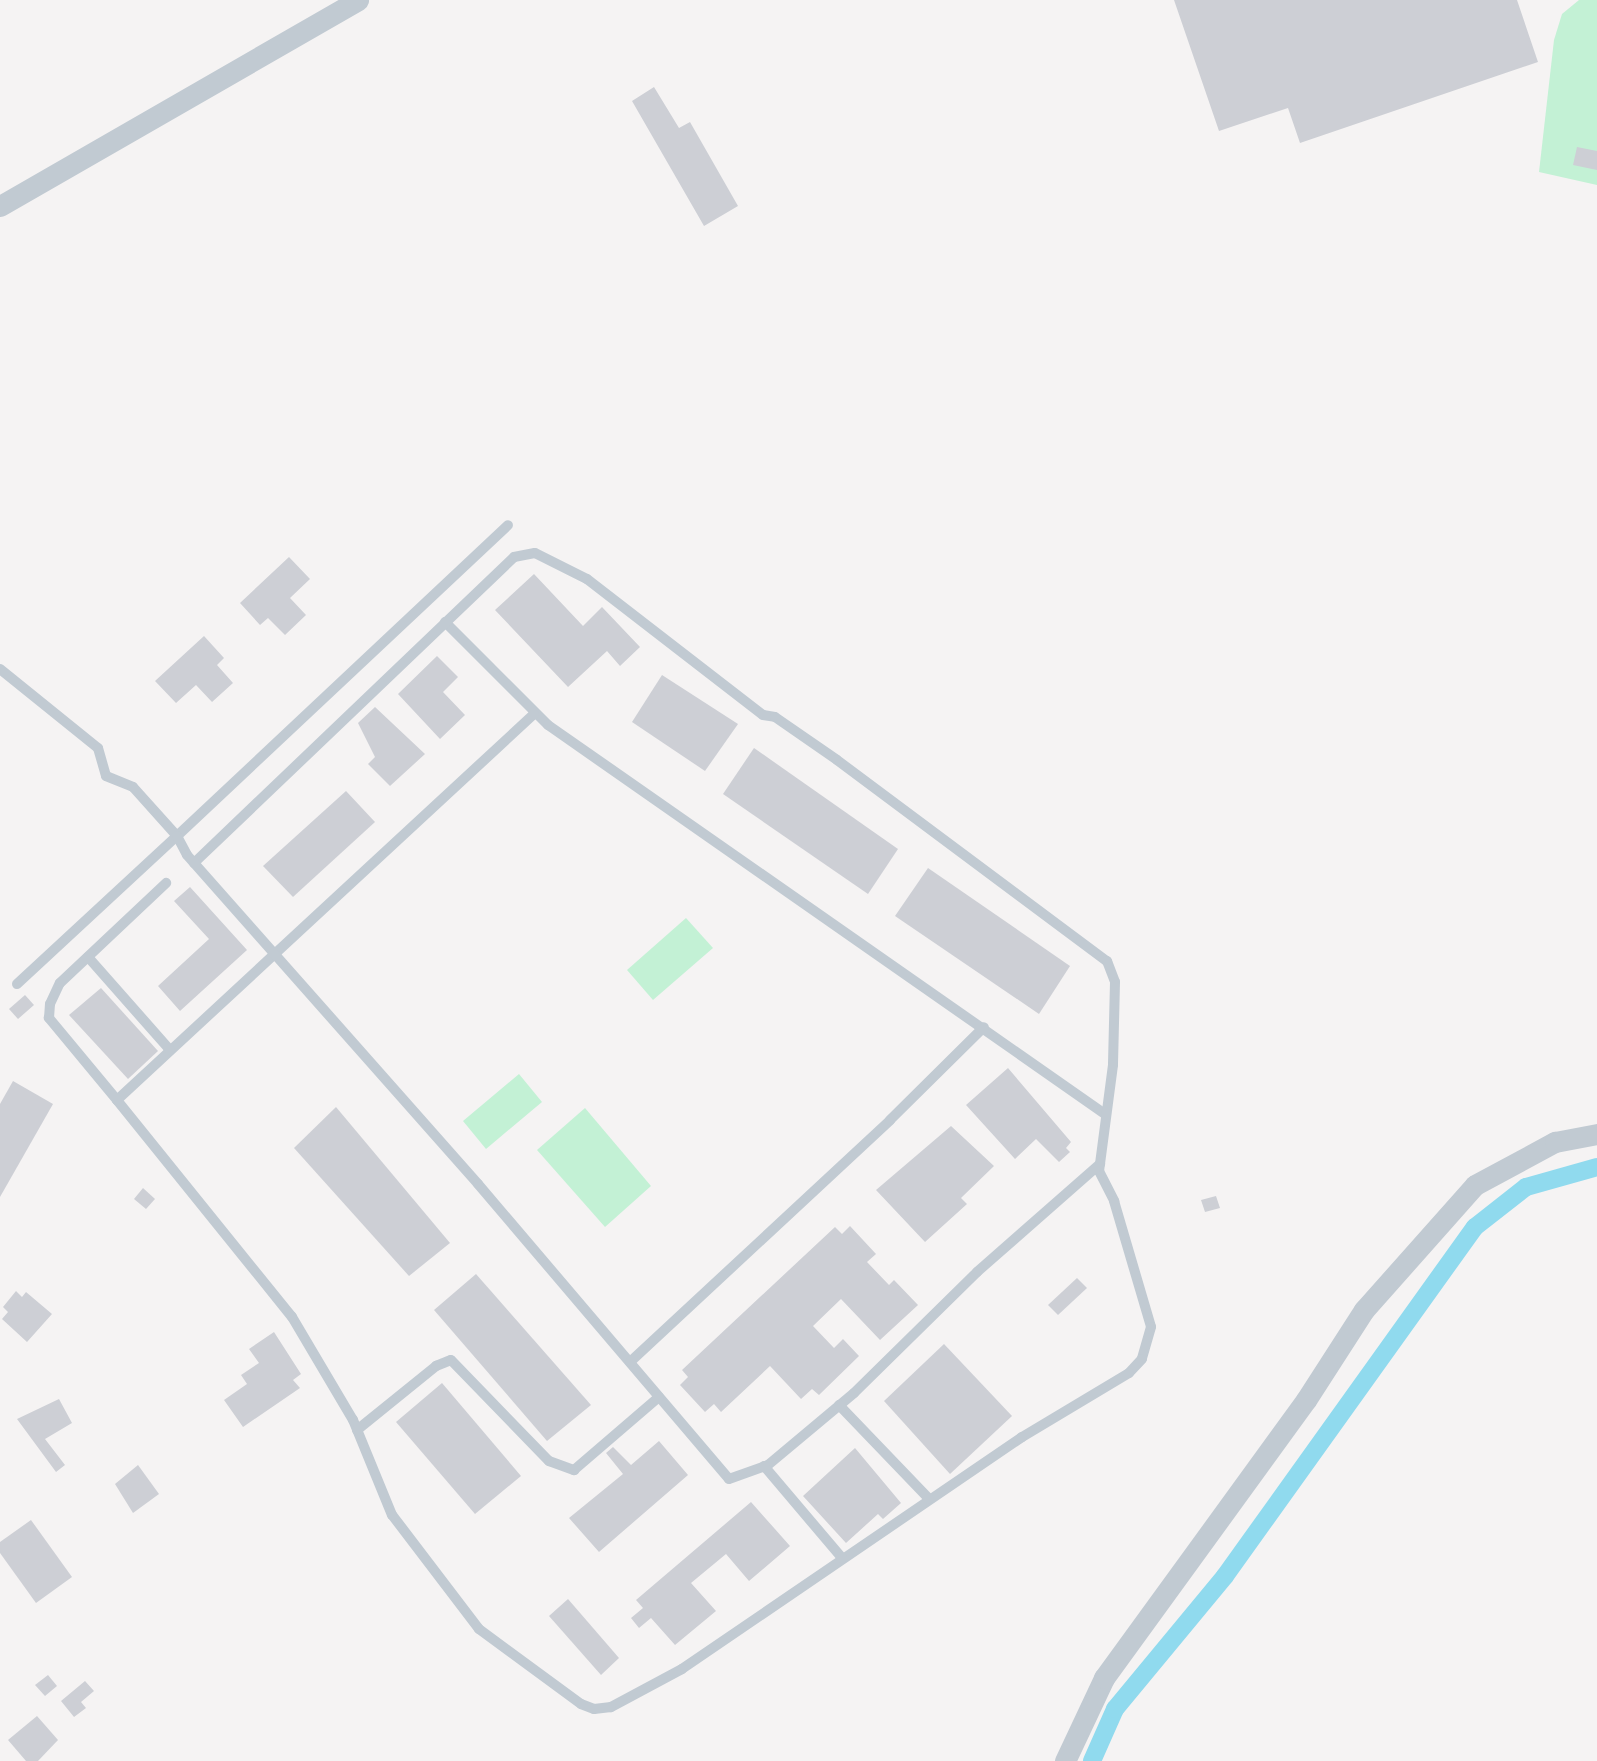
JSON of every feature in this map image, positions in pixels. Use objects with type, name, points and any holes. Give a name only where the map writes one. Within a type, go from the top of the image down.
[{"type":"street","points":[[0,206],[358,0]]},
{"type":"street","points":[[1066,1761],[1104,1678],[1306,1400],[1364,1310],[1475,1185],[1555,1142],[1597,1134]]},
{"type":"lane","points":[[17,985],[508,525]]},
{"type":"lane","points":[[166,883],[60,984],[49,1018],[292,1317],[357,1430],[392,1515],[479,1629],[594,1709],[611,1707],[682,1669],[929,1499],[1129,1373],[1149,1347],[1151,1327],[1100,1164],[1113,1065],[1115,982],[1107,961],[1089,943],[827,753],[775,717],[763,715],[682,654],[679,646],[557,561],[535,553],[514,557],[194,863]]},
{"type":"lane","points":[[444,622],[534,713],[1105,1114]]},
{"type":"lane","points":[[0,669],[98,748],[106,776],[133,787],[177,836],[194,863],[729,1479],[764,1466],[839,1405],[976,1272],[1100,1164]]},
{"type":"lane","points":[[117,1100],[534,713]]},
{"type":"lane","points":[[88,957],[170,1050]]},
{"type":"lane","points":[[630,1362],[890,1120],[984,1027]]},
{"type":"lane","points":[[357,1430],[436,1366],[451,1360],[549,1461],[574,1470],[659,1397]]},
{"type":"lane","points":[[839,1405],[929,1499]]},
{"type":"lane","points":[[764,1466],[842,1558]]},
{"type":"green space","points":[[1579,0],[1597,0],[1597,185],[1539,172],[1554,40],[1562,14]]},
{"type":"green space","points":[[686,918],[713,948],[653,1000],[627,970]]},
{"type":"green space","points":[[519,1074],[542,1102],[486,1149],[463,1121]]},
{"type":"green space","points":[[585,1108],[651,1186],[605,1227],[537,1150]]},
{"type":"building","points":[[1174,0],[1517,0],[1538,62],[1300,143],[1288,108],[1219,131]]},
{"type":"building","points":[[654,87],[679,128],[690,122],[738,206],[704,226],[632,101]]},
{"type":"building","points":[[1577,147],[1597,151],[1597,170],[1573,165]]},
{"type":"building","points":[[289,557],[310,579],[290,598],[306,615],[285,635],[268,618],[260,625],[240,603]]},
{"type":"building","points":[[534,574],[583,626],[602,607],[640,647],[620,666],[607,651],[568,687],[495,610]]},
{"type":"building","points":[[204,636],[224,658],[217,665],[233,683],[212,702],[196,685],[176,703],[155,681]]},
{"type":"building","points":[[437,656],[458,677],[443,692],[465,715],[440,739],[398,694]]},
{"type":"building","points":[[662,675],[738,724],[705,771],[632,722]]},
{"type":"building","points":[[375,707],[425,754],[390,786],[368,764],[375,757],[358,723]]},
{"type":"building","points":[[754,748],[898,849],[868,894],[723,794]]},
{"type":"building","points":[[346,791],[375,822],[293,897],[263,866]]},
{"type":"building","points":[[928,868],[1070,966],[1039,1014],[895,916]]},
{"type":"building","points":[[190,887],[247,950],[180,1011],[158,986],[209,939],[174,901]]},
{"type":"building","points":[[101,988],[158,1051],[128,1079],[69,1015]]},
{"type":"building","points":[[25,995],[34,1005],[18,1019],[9,1009]]},
{"type":"building","points":[[1008,1068],[1071,1142],[1066,1148],[1070,1152],[1059,1162],[1036,1139],[1015,1159],[966,1105]]},
{"type":"building","points":[[13,1081],[53,1104],[0,1197],[0,1104]]},
{"type":"building","points":[[336,1107],[450,1243],[409,1276],[294,1148]]},
{"type":"building","points":[[951,1126],[994,1166],[961,1198],[967,1204],[925,1242],[876,1190]]},
{"type":"building","points":[[143,1188],[155,1199],[146,1209],[134,1199]]},
{"type":"building","points":[[1216,1196],[1220,1208],[1205,1212],[1201,1200]]},
{"type":"building","points":[[850,1226],[876,1254],[867,1262],[889,1285],[894,1280],[918,1305],[880,1340],[841,1299],[813,1326],[834,1348],[843,1339],[859,1356],[819,1395],[812,1389],[801,1399],[770,1366],[721,1412],[714,1404],[705,1412],[680,1385],[688,1377],[682,1370],[835,1227],[842,1234]]},
{"type":"building","points":[[476,1274],[591,1405],[547,1441],[434,1310]]},
{"type":"building","points":[[1077,1278],[1087,1288],[1058,1315],[1048,1305]]},
{"type":"building","points":[[16,1291],[22,1297],[26,1292],[52,1314],[27,1342],[2,1319],[8,1312],[3,1307]]},
{"type":"building","points":[[274,1332],[301,1374],[293,1380],[300,1388],[243,1427],[224,1400],[247,1384],[241,1375],[259,1363],[249,1349]]},
{"type":"building","points":[[944,1344],[1012,1416],[950,1474],[884,1401]]},
{"type":"building","points":[[442,1383],[521,1476],[475,1514],[396,1422]]},
{"type":"building","points":[[59,1399],[72,1423],[45,1439],[65,1465],[56,1472],[17,1419]]},
{"type":"building","points":[[659,1441],[688,1475],[599,1552],[569,1518],[623,1474],[606,1453],[613,1447],[631,1465]]},
{"type":"building","points":[[855,1448],[901,1503],[883,1519],[878,1514],[846,1543],[803,1496]]},
{"type":"building","points":[[138,1465],[159,1494],[133,1513],[115,1484]]},
{"type":"building","points":[[751,1502],[790,1546],[749,1581],[726,1554],[691,1583],[716,1611],[675,1645],[651,1618],[639,1628],[631,1618],[643,1608],[636,1600]]},
{"type":"building","points":[[31,1520],[72,1577],[36,1603],[0,1553],[0,1542]]},
{"type":"building","points":[[568,1599],[619,1658],[601,1675],[549,1616]]},
{"type":"building","points":[[48,1675],[57,1686],[45,1696],[35,1685]]},
{"type":"building","points":[[85,1681],[94,1691],[81,1702],[86,1708],[74,1717],[61,1701]]},
{"type":"building","points":[[37,1716],[58,1740],[38,1761],[26,1761],[8,1740]]},
{"type":"waterway","points":[[1092,1761],[1115,1709],[1225,1576],[1475,1227],[1526,1187],[1597,1167]]}]
